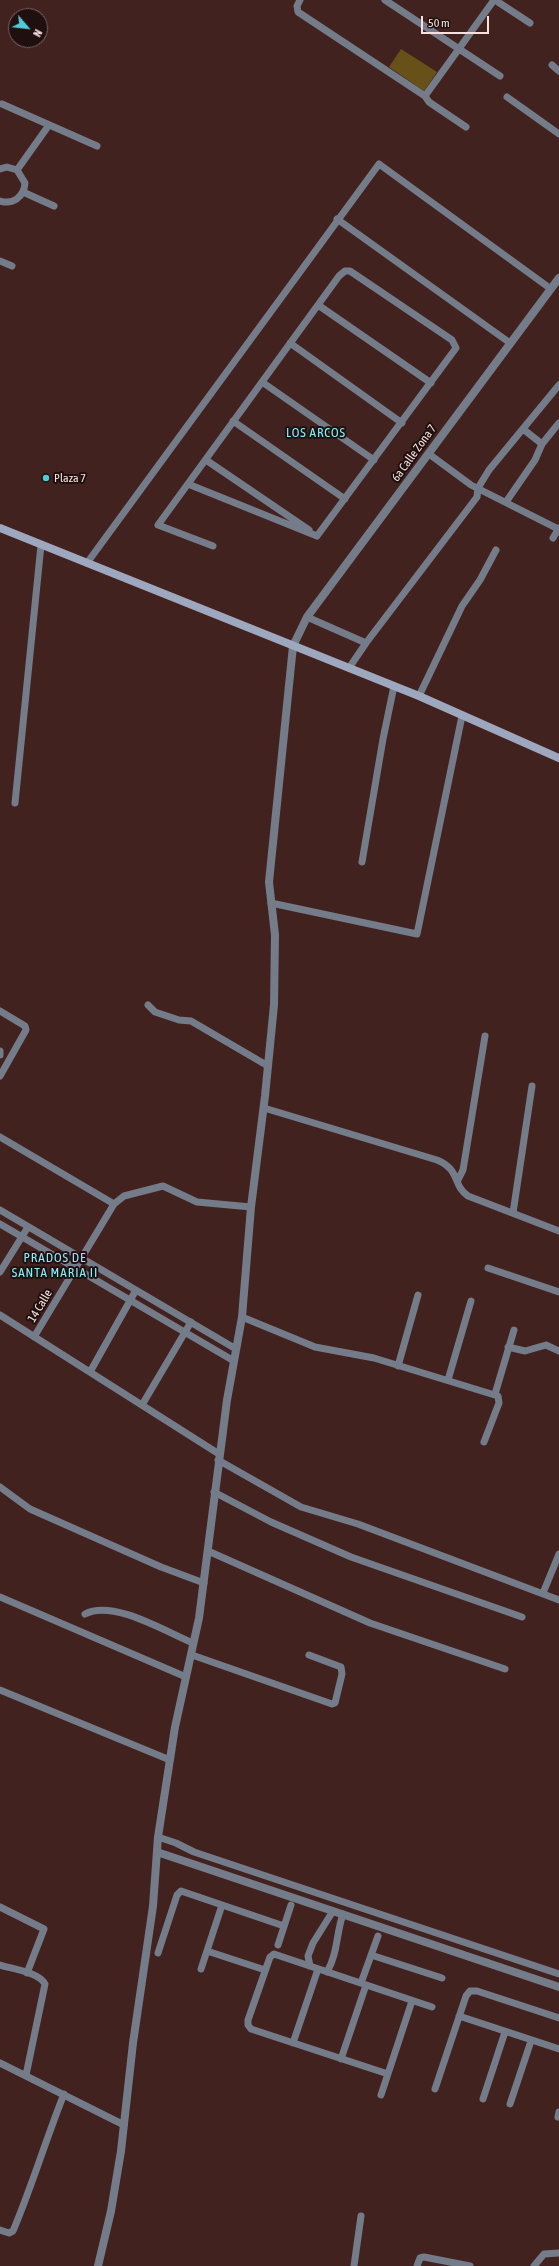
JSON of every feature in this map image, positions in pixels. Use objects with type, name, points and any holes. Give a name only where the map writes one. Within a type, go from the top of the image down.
[{"type":"main road","points":[[0,528],[419,696],[559,758]]},
{"type":"street","points":[[300,0],[297,6],[298,12],[425,96],[429,102],[466,127]]},
{"type":"street","points":[[385,0],[500,76]]},
{"type":"street","points":[[425,96],[494,0],[530,23]]},
{"type":"street","points":[[552,65],[559,71]]},
{"type":"street","points":[[508,97],[559,134]]},
{"type":"street","points":[[2,104],[97,146]]},
{"type":"street","points":[[17,170],[49,125]]},
{"type":"street","points":[[87,563],[336,219],[379,164],[551,289]]},
{"type":"street","points":[[0,170],[8,168],[17,170],[24,178],[23,192],[20,197],[11,202],[0,200]]},
{"type":"street","points":[[23,192],[54,206]]},
{"type":"street","points":[[336,219],[510,343]]},
{"type":"street","points":[[0,261],[12,266]]},
{"type":"street","points":[[213,546],[158,525],[318,305],[342,273],[347,270],[356,274],[454,343],[454,352],[317,536]]},
{"type":"street","name":"6a Calle Zona 7","points":[[98,2266],[111,2211],[124,2124],[153,1906],[158,1837],[170,1760],[186,1677],[192,1655],[204,1583],[219,1457],[242,1317],[251,1207],[264,1108],[276,977],[275,936],[271,903],[270,868],[293,646],[307,617],[559,279]]},
{"type":"street","points":[[318,305],[431,383]]},
{"type":"street","points":[[290,343],[402,423]]},
{"type":"street","points":[[262,382],[374,460]]},
{"type":"street","points":[[349,668],[366,643],[477,497],[478,488],[489,470],[559,385]]},
{"type":"street","points":[[233,421],[345,499]]},
{"type":"street","points":[[506,502],[535,460],[542,444],[559,423]]},
{"type":"street","points":[[523,429],[542,444]]},
{"type":"street","points":[[429,454],[478,488],[559,529],[553,538]]},
{"type":"street","points":[[206,460],[317,536]]},
{"type":"street","points":[[188,484],[317,536]]},
{"type":"street","points":[[15,803],[41,545]]},
{"type":"street","points":[[419,696],[462,606],[480,580],[496,550]]},
{"type":"street","points":[[307,617],[366,643]]},
{"type":"street","points":[[362,862],[380,755],[394,686]]},
{"type":"street","points":[[271,903],[417,934],[462,716]]},
{"type":"street","points":[[148,1005],[155,1012],[179,1020],[191,1021],[268,1066]]},
{"type":"street","points":[[0,1011],[25,1026],[26,1030],[0,1076]]},
{"type":"street","points":[[458,1180],[463,1170],[485,1036]]},
{"type":"street","points":[[513,1213],[532,1086]]},
{"type":"street","points":[[264,1108],[437,1160],[453,1170],[462,1190],[468,1196],[559,1231]]},
{"type":"street","points":[[0,1137],[114,1204],[124,1196],[163,1186],[197,1202],[251,1207]]},
{"type":"street","name":"14 Calle","points":[[34,1337],[114,1204]]},
{"type":"street","points":[[0,1210],[236,1349]]},
{"type":"street","points":[[0,1224],[234,1361]]},
{"type":"street","points":[[0,1272],[28,1227]]},
{"type":"street","points":[[488,1268],[559,1292]]},
{"type":"street","points":[[90,1372],[136,1290]]},
{"type":"street","points":[[398,1366],[418,1295]]},
{"type":"street","points":[[448,1380],[471,1301]]},
{"type":"street","points":[[0,1315],[142,1405],[219,1457],[301,1507],[358,1524],[543,1592],[559,1600]]},
{"type":"street","points":[[242,1317],[315,1347],[374,1358],[495,1394],[500,1398],[499,1403],[484,1442]]},
{"type":"street","points":[[142,1405],[191,1322]]},
{"type":"street","points":[[495,1394],[514,1330]]},
{"type":"street","points":[[508,1348],[525,1351],[546,1345],[559,1351]]},
{"type":"street","points":[[0,1487],[30,1509],[161,1567],[204,1583]]},
{"type":"street","points":[[214,1492],[271,1522],[351,1557],[522,1617]]},
{"type":"street","points":[[208,1552],[370,1622],[505,1669]]},
{"type":"street","points":[[543,1592],[559,1554]]},
{"type":"street","points":[[0,1596],[186,1677]]},
{"type":"street","points":[[85,1614],[98,1609],[117,1611],[193,1643]]},
{"type":"street","points":[[192,1655],[333,1704],[337,1698],[342,1674],[341,1667],[309,1655]]},
{"type":"street","points":[[0,1690],[170,1760]]},
{"type":"street","points":[[158,1837],[209,1858],[559,1974]]},
{"type":"street","points":[[157,1852],[559,1987]]},
{"type":"street","points":[[158,1953],[179,1892],[284,1926]]},
{"type":"street","points":[[201,1969],[222,1905]]},
{"type":"street","points":[[278,1945],[291,1905]]},
{"type":"street","points":[[0,1908],[44,1929],[27,1973]]},
{"type":"street","points":[[310,1966],[308,1956],[312,1943],[332,1911]]},
{"type":"street","points":[[327,1972],[337,1947],[337,1931],[343,1914]]},
{"type":"street","points":[[342,2059],[371,1955],[378,1936]]},
{"type":"street","points":[[207,1951],[265,1970]]},
{"type":"street","points":[[388,2074],[251,2029],[248,2025],[270,1957],[274,1954],[432,2007]]},
{"type":"street","points":[[371,1955],[442,1978]]},
{"type":"street","points":[[0,1965],[40,1978],[44,1982],[45,1986],[26,2075]]},
{"type":"street","points":[[293,2043],[318,1969]]},
{"type":"street","points":[[435,2088],[466,1996],[470,1991],[474,1990],[559,2018]]},
{"type":"street","points":[[381,2095],[412,2000]]},
{"type":"street","points":[[459,2016],[559,2050]]},
{"type":"street","points":[[483,2099],[505,2032]]},
{"type":"street","points":[[510,2104],[531,2040]]},
{"type":"street","points":[[0,2063],[124,2124]]},
{"type":"street","points":[[0,2230],[9,2233],[13,2231],[33,2182],[47,2135],[64,2094]]},
{"type":"street","points":[[354,2266],[361,2216]]},
{"type":"street","points":[[534,2266],[544,2254],[559,2253]]},
{"type":"street","points":[[417,2266],[420,2258],[424,2257],[470,2266]]},
{"type":"shaded area","points":[[401,49],[437,72],[424,91],[389,67]]},
{"type":"place","name":"Plaza 7","points":[[46,478]]},
{"type":"district","name":"LOS ARCOS","points":[[316,433]]},
{"type":"district","name":"PRADOS DE SANTA MARIA II","points":[[55,1266]]}]
